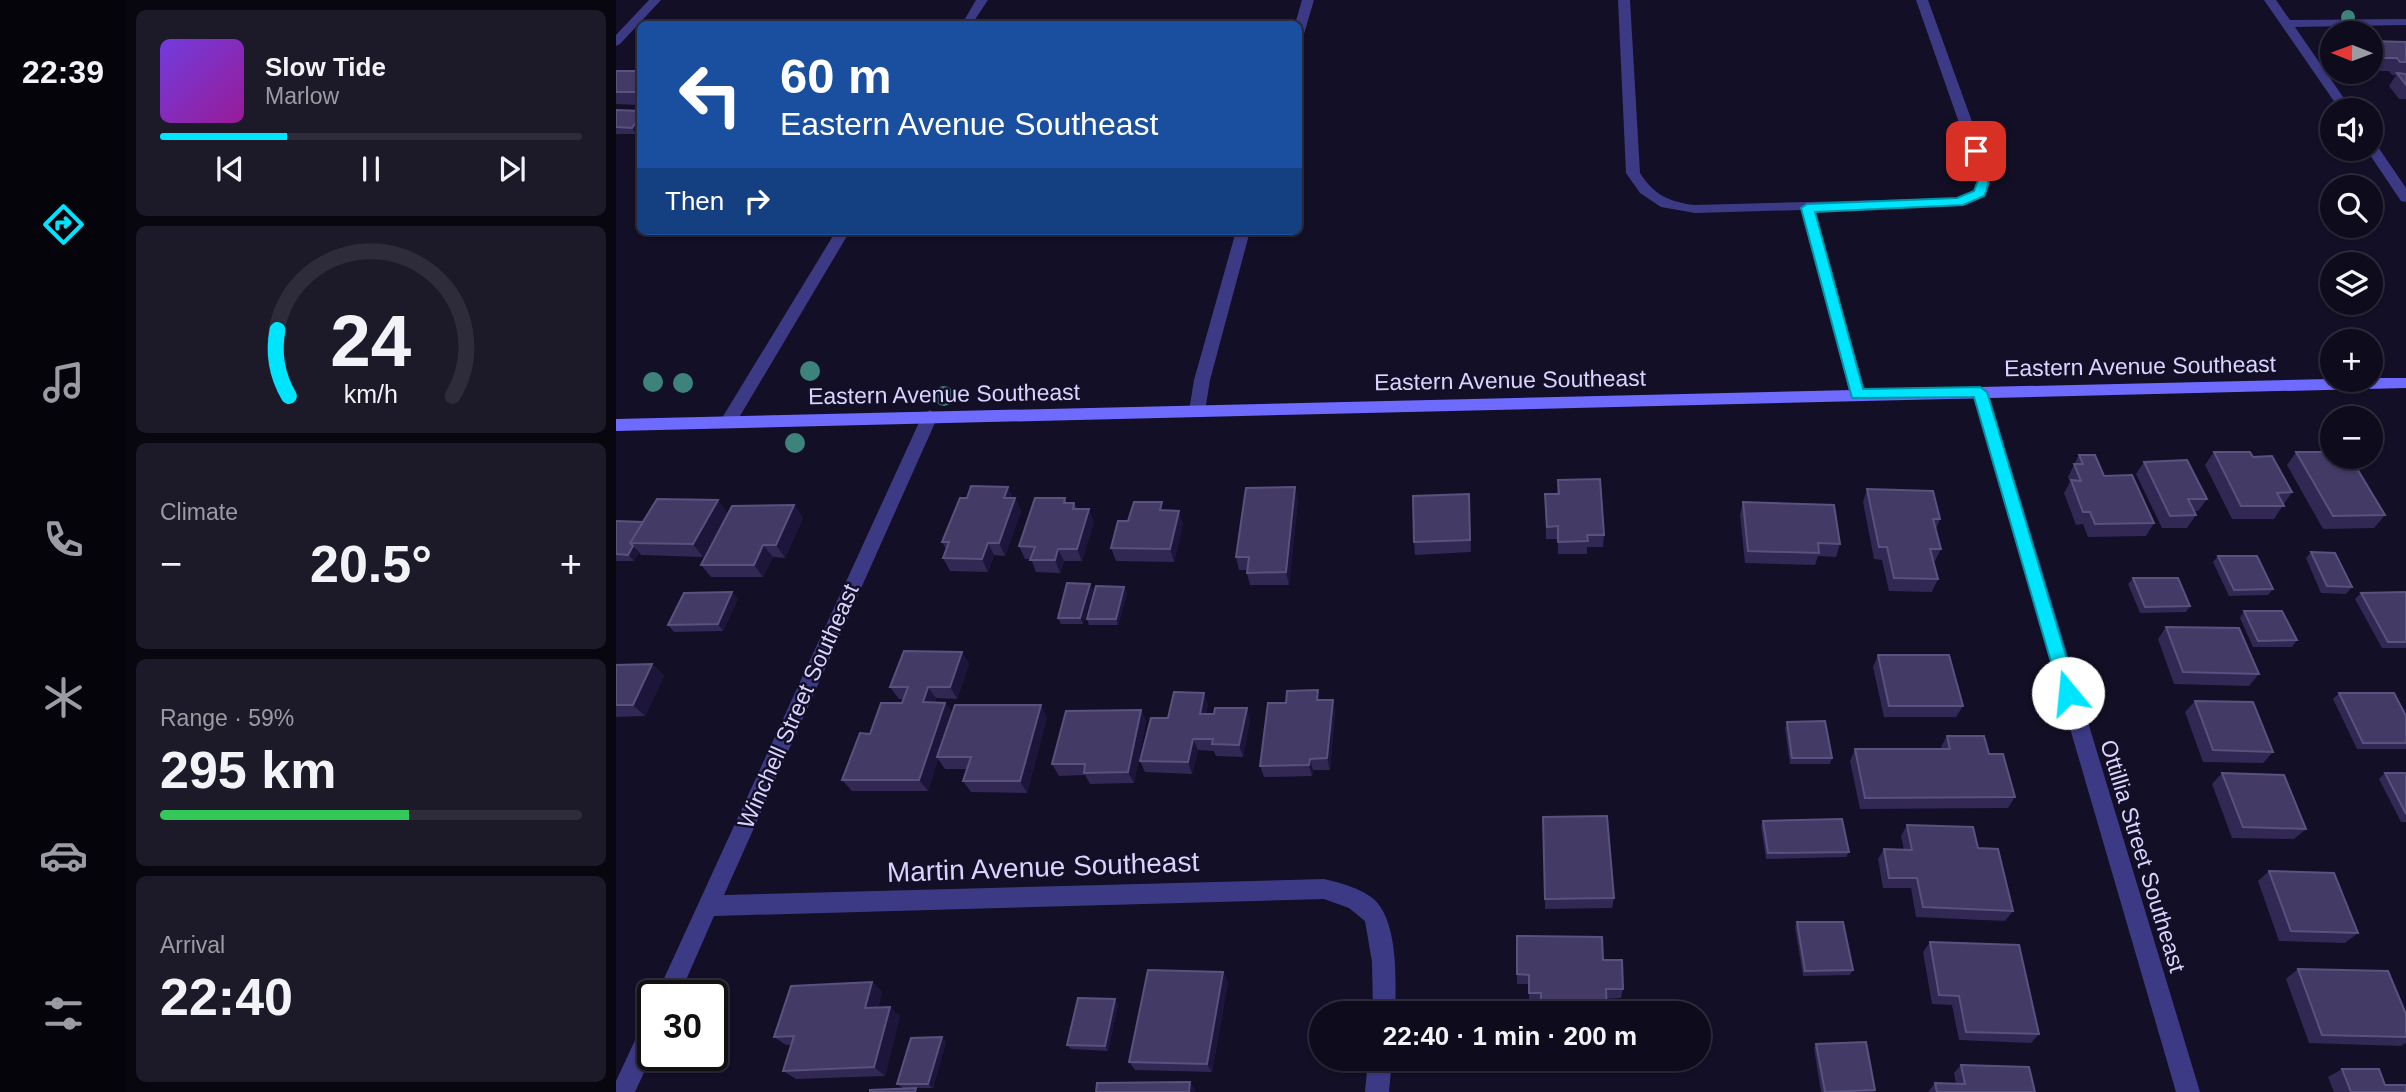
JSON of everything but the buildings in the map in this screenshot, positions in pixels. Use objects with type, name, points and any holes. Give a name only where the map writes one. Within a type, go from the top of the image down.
[{"type":"main road","name":"Eastern Avenue Southeast","points":[[616,425],[2406,383]]},
{"type":"street","points":[[616,42],[655,0]]},
{"type":"street","points":[[969,21],[982,0]]},
{"type":"street","points":[[1302,21],[1308,0]]},
{"type":"street","points":[[1623,0],[1633,173],[1644,192],[1667,206],[1695,209],[1959,202],[1980,193],[1985,177],[1922,0]]},
{"type":"street","points":[[2270,0],[2338,98]]},
{"type":"street","points":[[2286,24],[2406,22]]},
{"type":"street","points":[[2381,161],[2406,198]]},
{"type":"street","points":[[1807,208],[1857,394]]},
{"type":"street","points":[[728,422],[841,235]]},
{"type":"street","points":[[1197,411],[1202,380],[1242,235]]},
{"type":"street","name":"Ottillia Street Southeast","points":[[1980,392],[2188,1092]]},
{"type":"street","name":"Winchell Street Southeast","points":[[674,980],[930,416]]},
{"type":"street","name":"Martin Avenue Southeast","points":[[707,906],[1324,890],[1352,897],[1373,914],[1384,964],[1384,1001]]},
{"type":"street","points":[[623,1092],[637,1062]]},
{"type":"street","points":[[1377,1092],[1379,1071]]},
{"type":"route","points":[[1976,151],[1985,177],[1980,193],[1959,202],[1807,208],[1857,394],[1980,392],[2068,693]]}]
